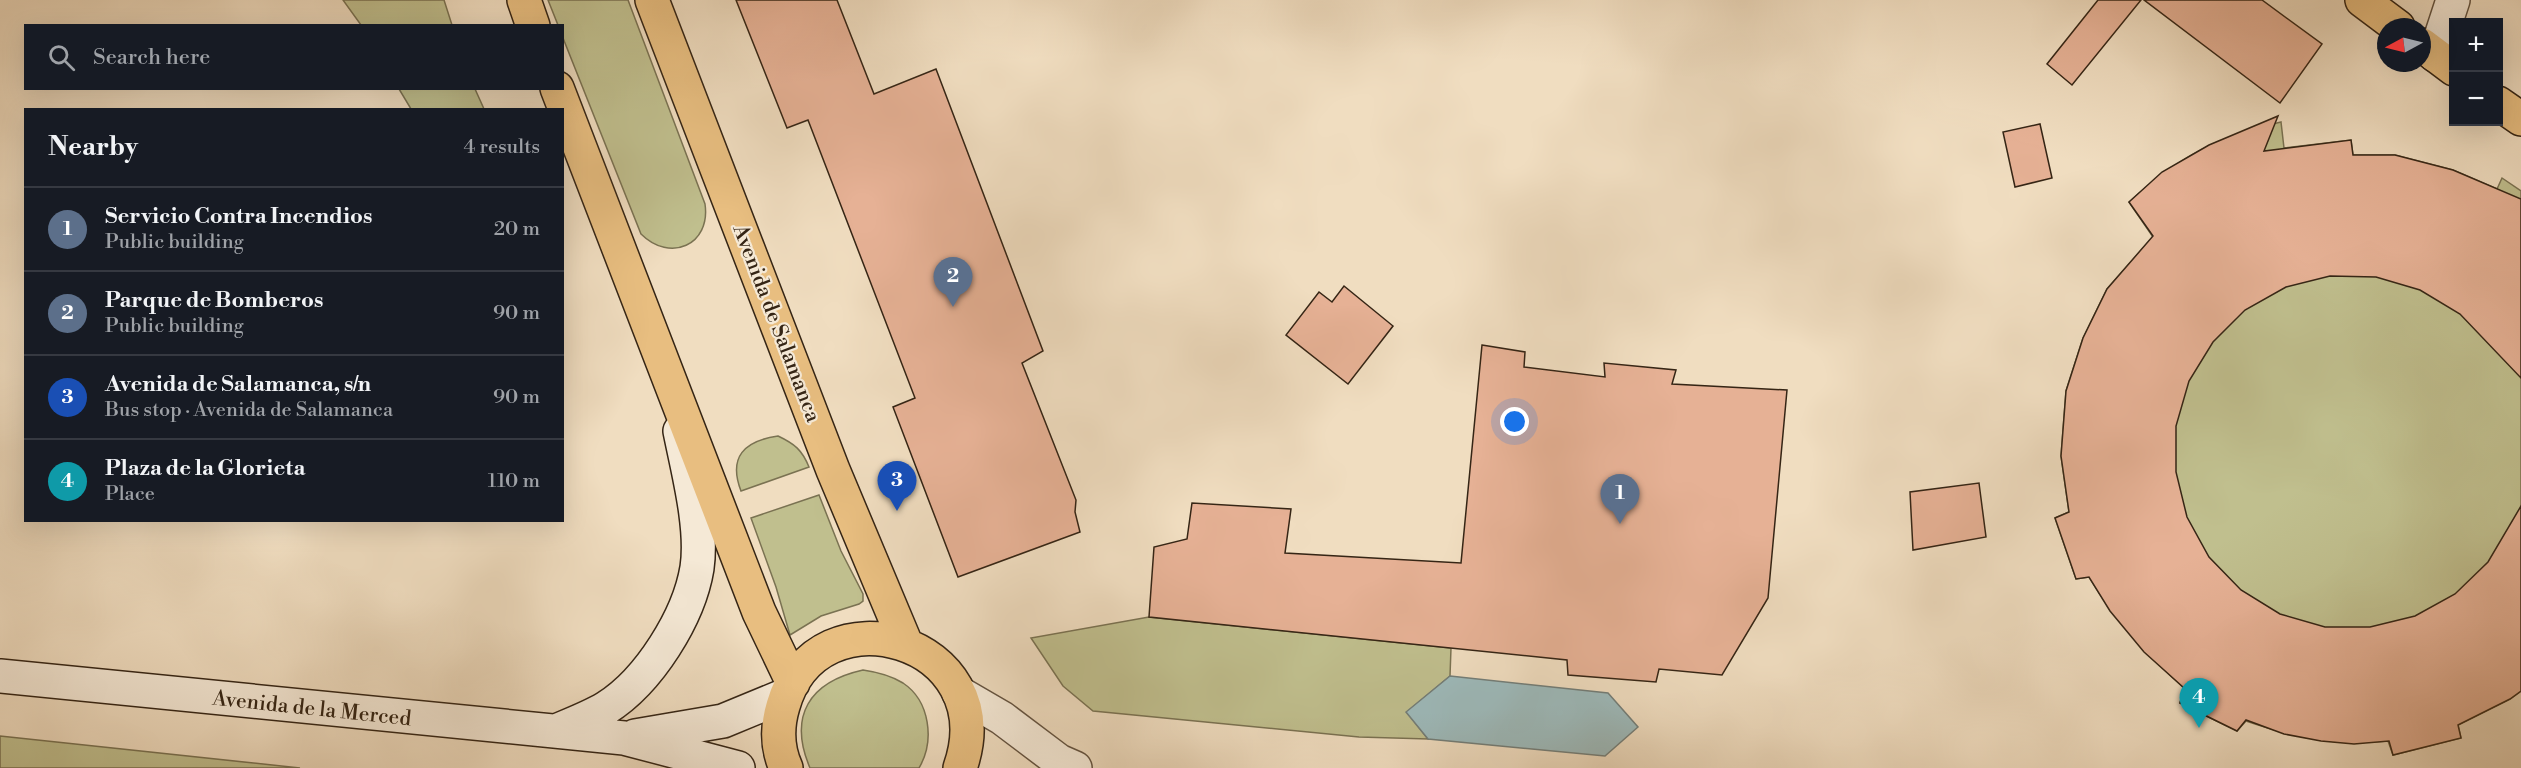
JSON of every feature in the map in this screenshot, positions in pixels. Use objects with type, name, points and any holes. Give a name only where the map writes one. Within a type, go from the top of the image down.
[{"type":"main road","points":[[524,0],[532,24]]},
{"type":"main road","name":"Avenida de Salamanca","points":[[652,0],[833,470],[906,644]]},
{"type":"main road","points":[[2362,0],[2386,18]]},
{"type":"main road","points":[[2437,56],[2453,0]]},
{"type":"main road","points":[[558,90],[789,689]]},
{"type":"main road","points":[[2503,106],[2521,119]]},
{"type":"main road","points":[[556,731],[606,708],[645,674],[675,630],[688,597],[697,567],[697,522],[670,379]]},
{"type":"main road","points":[[786,768],[779,740],[780,717],[789,689],[806,666],[823,652],[843,643],[864,638],[885,638],[906,644],[928,655],[946,672],[959,693],[968,732],[966,752],[960,768]]},
{"type":"main road","name":"Avenida de la Merced","points":[[0,676],[624,738],[738,768]]},
{"type":"main road","name":"Avenida de la Merced","points":[[624,738],[723,721],[789,689]]},
{"type":"main road","points":[[959,693],[1002,718],[1059,760],[1075,768]]},
{"type":"shaded area","points":[[343,0],[444,0],[452,24],[360,24]]},
{"type":"shaded area","points":[[548,0],[628,0],[705,204],[702,230],[686,245],[676,248],[664,247],[652,243],[641,234],[564,41],[564,24],[558,24]]},
{"type":"shaded area","points":[[400,90],[475,90],[484,108],[410,108]]},
{"type":"shaded area","points":[[2281,122],[2284,148],[2351,140],[2353,155],[2395,155],[2453,170],[2497,189],[2502,178],[2521,191],[2521,691],[2510,699],[2458,725],[2461,738],[2393,755],[2388,741],[2350,742],[2316,739],[2246,721],[2237,731],[2180,703],[2184,688],[2132,636],[2110,609],[2089,577],[2076,579],[2055,518],[2069,512],[2061,456],[2066,391],[2083,338],[2107,289],[2153,237],[2129,202],[2147,186],[2199,151],[2237,134]]},
{"type":"shaded area","points":[[778,436],[797,448],[809,467],[741,491],[737,469],[742,453],[756,442]]},
{"type":"shaded area","points":[[819,495],[841,551],[863,594],[863,601],[821,616],[790,635],[776,587],[751,518]]},
{"type":"shaded area","points":[[1149,617],[1451,648],[1450,676],[1407,712],[1428,739],[1359,737],[1093,711],[1063,686],[1031,638]]},
{"type":"shaded area","points":[[863,670],[898,680],[919,700],[927,722],[928,734],[927,746],[919,768],[810,768],[801,732],[808,704],[829,683]]},
{"type":"shaded area","points":[[0,736],[300,768],[0,768]]},
{"type":"water","points":[[1450,676],[1608,693],[1638,727],[1605,756],[1428,739],[1406,712]]},
{"type":"building","points":[[736,0],[837,0],[874,94],[936,69],[1043,351],[1022,363],[1076,500],[1075,512],[1080,532],[958,577],[893,407],[915,398],[808,120],[787,128]]},
{"type":"building","points":[[2098,0],[2141,0],[2072,85],[2047,64]]},
{"type":"building","points":[[2144,0],[2262,0],[2322,44],[2280,103]]},
{"type":"building","points":[[2278,116],[2264,151],[2351,140],[2353,155],[2395,155],[2453,170],[2521,199],[2521,378],[2460,314],[2420,290],[2376,277],[2330,276],[2286,287],[2245,310],[2213,342],[2189,381],[2176,426],[2176,472],[2187,517],[2209,557],[2241,590],[2280,614],[2325,627],[2370,627],[2415,616],[2455,594],[2488,562],[2521,506],[2521,691],[2510,699],[2458,725],[2461,738],[2393,755],[2389,741],[2354,744],[2321,741],[2284,734],[2246,720],[2237,731],[2180,703],[2184,688],[2144,652],[2110,611],[2089,577],[2076,579],[2055,518],[2069,512],[2061,456],[2066,391],[2083,338],[2107,289],[2153,236],[2129,202],[2162,172],[2209,145]]},
{"type":"building","points":[[2040,124],[2052,178],[2015,187],[2003,132]]},
{"type":"building","points":[[1344,286],[1393,326],[1348,384],[1286,335],[1319,292],[1332,302]]},
{"type":"building","points":[[1482,345],[1525,352],[1524,367],[1605,377],[1604,363],[1676,370],[1672,384],[1787,390],[1768,598],[1722,675],[1659,669],[1656,682],[1568,675],[1567,660],[1149,617],[1154,547],[1187,539],[1192,503],[1291,509],[1285,553],[1461,563]]},
{"type":"building","points":[[1979,483],[1986,537],[1913,550],[1910,492]]},
{"type":"place","name":"Parque de Bomberos","points":[[953,307]]},
{"type":"place","name":"Avenida de Salamanca, s/n","points":[[897,511]]},
{"type":"place","name":"Servicio Contra Incendios","points":[[1620,524]]},
{"type":"place","name":"Plaza de la Glorieta","points":[[2199,728]]}]
